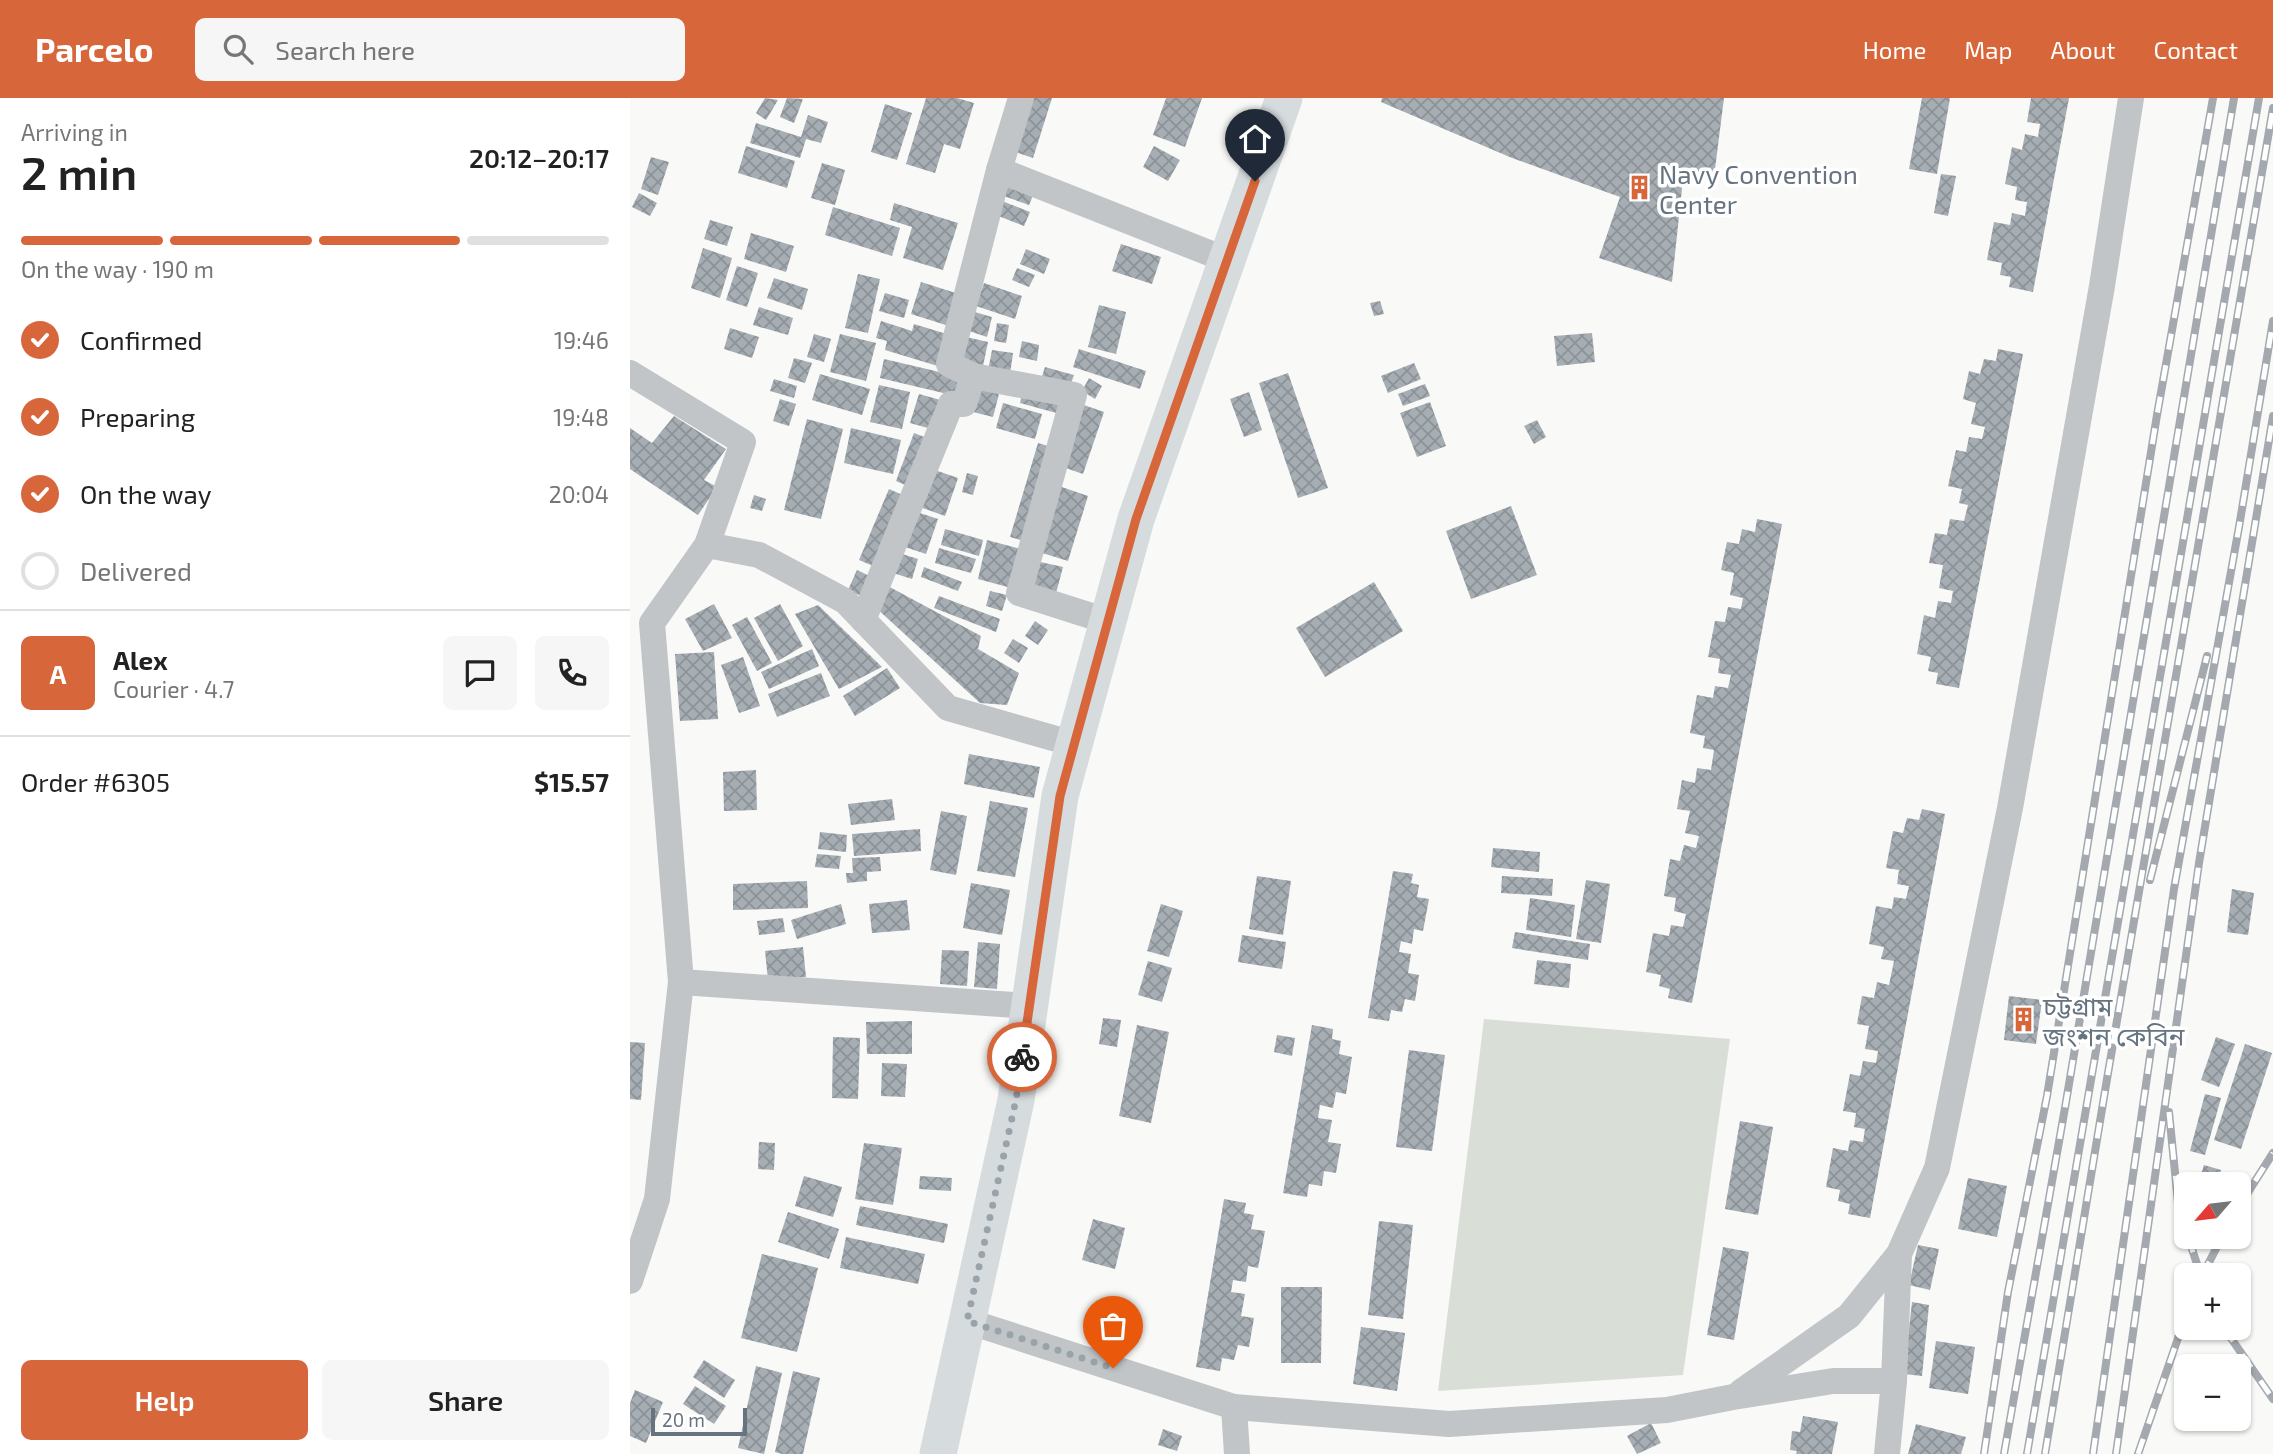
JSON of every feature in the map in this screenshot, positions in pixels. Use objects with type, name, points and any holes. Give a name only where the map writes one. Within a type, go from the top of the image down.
[{"type":"main road","points":[[938,1454],[1016,1100],[1060,796],[1136,519],[1284,98]]},
{"type":"street","points":[[1021,98],[999,170],[949,364],[973,376],[1074,395],[1019,593],[1107,621]]},
{"type":"street","points":[[1733,1397],[1849,1316],[1899,1254],[1937,1168],[2010,808],[2102,286],[2131,98]]},
{"type":"street","points":[[999,170],[1227,260]]},
{"type":"street","points":[[630,373],[743,442],[707,545],[652,623],[681,982],[657,1199],[630,1281]]},
{"type":"street","points":[[863,620],[951,404],[964,404],[973,376]]},
{"type":"street","points":[[707,545],[760,555],[845,601],[948,709],[1074,744]]},
{"type":"street","points":[[681,982],[1030,1006]]},
{"type":"street","points":[[1887,1454],[1894,1381],[1899,1254]]},
{"type":"street","points":[[967,1321],[1234,1408],[1449,1424],[1667,1410],[1833,1381],[1894,1381]]},
{"type":"street","points":[[1234,1408],[1237,1454]]},
{"type":"shaded area","points":[[1484,1019],[1730,1039],[1683,1375],[1438,1391]]},
{"type":"building","points":[[765,98],[778,100],[766,120],[756,113]]},
{"type":"building","points":[[787,98],[803,99],[794,123],[780,117]]},
{"type":"building","points":[[926,98],[957,98],[974,103],[960,149],[944,144],[935,173],[906,164]]},
{"type":"building","points":[[1033,98],[1052,98],[1033,158],[1015,152]]},
{"type":"building","points":[[1166,98],[1202,98],[1185,147],[1153,135]]},
{"type":"building","name":"Navy Convention Center","points":[[1382,98],[1724,98],[1714,177],[1683,179],[1672,282],[1599,258],[1620,197],[1512,158],[1381,102]]},
{"type":"building","points":[[1922,98],[1950,98],[1937,174],[1909,169]]},
{"type":"building","points":[[2031,98],[2069,98],[2033,292],[2009,287],[2011,277],[2000,275],[2002,263],[1987,260],[1994,222],[2010,225],[2012,213],[2025,216],[2027,202],[2015,200],[2017,187],[2005,184],[2012,147],[2022,150],[2025,134],[2038,137],[2040,124],[2027,122]]},
{"type":"building","points":[[885,104],[912,113],[897,160],[871,152]]},
{"type":"building","points":[[808,115],[828,122],[821,143],[806,139],[800,158],[750,143],[756,123],[801,137]]},
{"type":"building","points":[[746,146],[795,161],[787,188],[738,173]]},
{"type":"building","points":[[1154,146],[1180,160],[1168,181],[1143,167]]},
{"type":"building","points":[[651,157],[669,162],[658,195],[641,189]]},
{"type":"building","points":[[822,163],[845,170],[835,205],[811,198]]},
{"type":"building","points":[[1941,174],[1956,176],[1948,216],[1934,213]]},
{"type":"building","points":[[1004,177],[1036,188],[1029,205],[998,194]]},
{"type":"building","points":[[639,193],[657,203],[650,216],[632,207]]},
{"type":"building","points":[[1002,201],[1030,212],[1024,226],[996,215]]},
{"type":"building","points":[[894,203],[958,223],[943,270],[903,258],[912,227],[890,220]]},
{"type":"building","points":[[833,207],[900,228],[892,256],[825,235]]},
{"type":"building","points":[[710,220],[733,227],[727,246],[704,239]]},
{"type":"building","points":[[751,233],[794,246],[786,272],[744,259]]},
{"type":"building","points":[[1121,244],[1161,257],[1152,284],[1112,271]]},
{"type":"building","points":[[703,248],[732,258],[720,298],[691,288]]},
{"type":"building","points":[[1026,249],[1050,259],[1044,274],[1020,264]]},
{"type":"building","points":[[737,266],[758,273],[747,307],[726,300]]},
{"type":"building","points":[[1017,268],[1035,275],[1029,287],[1012,280]]},
{"type":"building","points":[[858,274],[880,279],[868,333],[845,328]]},
{"type":"building","points":[[774,278],[808,289],[802,310],[767,298]]},
{"type":"building","points":[[921,282],[962,295],[952,327],[911,314]]},
{"type":"building","points":[[984,283],[1022,296],[1015,319],[976,306]]},
{"type":"building","points":[[885,293],[909,300],[904,318],[879,311]]},
{"type":"building","points":[[1380,301],[1384,314],[1374,316],[1370,303]]},
{"type":"building","points":[[1099,305],[1126,312],[1116,354],[1088,347]]},
{"type":"building","points":[[759,307],[793,318],[788,335],[753,325]]},
{"type":"building","points":[[971,311],[992,317],[987,337],[966,330]]},
{"type":"building","points":[[881,321],[912,331],[914,324],[950,335],[941,367],[885,350],[887,341],[876,338]]},
{"type":"building","points":[[997,323],[1009,325],[1006,343],[994,341]]},
{"type":"building","points":[[730,328],[759,337],[752,358],[724,349]]},
{"type":"building","points":[[1592,333],[1595,362],[1557,366],[1554,336]]},
{"type":"building","points":[[814,334],[831,339],[824,362],[807,357]]},
{"type":"building","points":[[840,334],[876,343],[866,381],[830,372]]},
{"type":"building","points":[[962,336],[988,342],[983,366],[956,359]]},
{"type":"building","points":[[1022,341],[1039,345],[1037,361],[1019,357]]},
{"type":"building","points":[[1079,349],[1146,371],[1140,389],[1073,367]]},
{"type":"building","points":[[1998,349],[2023,354],[1959,688],[1936,684],[1938,673],[1928,671],[1931,657],[1917,654],[1924,615],[1935,618],[1938,601],[1951,603],[1953,591],[1939,588],[1943,565],[1929,563],[1935,533],[1947,535],[1950,519],[1964,521],[1968,505],[1959,503],[1962,489],[1948,486],[1956,450],[1966,452],[1969,437],[1982,439],[1985,427],[1971,424],[1976,403],[1963,399],[1969,371],[1980,374],[1984,359],[1996,361]]},
{"type":"building","points":[[992,350],[1013,353],[1010,374],[988,371]]},
{"type":"building","points":[[794,358],[812,363],[805,383],[788,378]]},
{"type":"building","points":[[884,359],[961,377],[956,396],[880,378]]},
{"type":"building","points":[[1414,363],[1421,379],[1388,393],[1381,376]]},
{"type":"building","points":[[1045,367],[1074,375],[1069,389],[1041,380]]},
{"type":"building","points":[[1288,373],[1328,488],[1298,498],[1259,383]]},
{"type":"building","points":[[820,374],[870,389],[862,415],[812,400]]},
{"type":"building","points":[[1089,378],[1102,386],[1095,399],[1082,391]]},
{"type":"building","points":[[774,379],[797,386],[794,398],[770,391]]},
{"type":"building","points":[[973,383],[1000,390],[993,417],[965,410]]},
{"type":"building","points":[[1425,384],[1430,396],[1403,406],[1398,394]]},
{"type":"building","points":[[879,385],[910,392],[902,429],[870,422]]},
{"type":"building","points":[[1023,389],[1064,400],[1060,414],[1020,403]]},
{"type":"building","points":[[1249,392],[1262,430],[1244,437],[1230,399]]},
{"type":"building","points":[[919,394],[944,401],[935,430],[910,423]]},
{"type":"building","points":[[780,399],[796,404],[789,426],[773,421]]},
{"type":"building","points":[[1430,402],[1446,446],[1417,457],[1400,413]]},
{"type":"building","points":[[1003,403],[1042,414],[1035,439],[996,428]]},
{"type":"building","points":[[1081,404],[1104,412],[1083,474],[1060,466]]},
{"type":"building","points":[[674,416],[726,449],[704,480],[717,487],[698,515],[630,469],[630,428],[652,443]]},
{"type":"building","points":[[807,419],[843,429],[821,519],[784,510]]},
{"type":"building","points":[[1537,420],[1546,437],[1534,444],[1524,426]]},
{"type":"building","points":[[851,428],[901,440],[893,474],[844,463]]},
{"type":"building","points":[[914,433],[927,438],[910,487],[896,481]]},
{"type":"building","points":[[1038,443],[1055,448],[1027,542],[1010,537]]},
{"type":"building","points":[[929,468],[958,478],[945,516],[917,506]]},
{"type":"building","points":[[967,473],[978,476],[973,495],[962,492]]},
{"type":"building","points":[[1059,486],[1088,496],[1068,561],[1039,552]]},
{"type":"building","points":[[889,489],[907,497],[878,568],[859,560]]},
{"type":"building","points":[[754,495],[766,499],[762,511],[750,508]]},
{"type":"building","points":[[1511,506],[1537,575],[1471,599],[1446,531]]},
{"type":"building","points":[[911,510],[938,519],[926,554],[899,545]]},
{"type":"building","points":[[1757,519],[1782,524],[1692,1003],[1668,998],[1670,989],[1659,986],[1661,975],[1646,972],[1653,933],[1669,936],[1671,925],[1683,927],[1686,914],[1674,911],[1676,898],[1664,896],[1670,859],[1680,861],[1684,845],[1696,848],[1699,836],[1685,833],[1690,811],[1677,809],[1682,780],[1695,783],[1697,768],[1711,770],[1714,750],[1703,748],[1705,736],[1690,733],[1697,695],[1713,698],[1715,686],[1728,688],[1731,675],[1718,673],[1720,659],[1708,657],[1715,621],[1725,622],[1728,607],[1741,609],[1743,598],[1730,595],[1734,573],[1721,570],[1727,542],[1739,544],[1742,529],[1755,532]]},
{"type":"building","points":[[945,529],[983,540],[979,556],[941,545]]},
{"type":"building","points":[[987,540],[1025,550],[1015,589],[978,579]]},
{"type":"building","points":[[939,548],[976,559],[971,573],[935,563]]},
{"type":"building","points":[[899,553],[918,559],[912,579],[893,573]]},
{"type":"building","points":[[1036,561],[1063,567],[1055,597],[1029,590]]},
{"type":"building","points":[[924,567],[962,582],[958,591],[921,577]]},
{"type":"building","points":[[857,570],[876,579],[867,599],[848,590]]},
{"type":"building","points":[[1374,582],[1403,631],[1325,677],[1296,628]]},
{"type":"building","points":[[884,584],[981,636],[978,649],[1019,673],[1007,705],[980,703],[874,606]]},
{"type":"building","points":[[990,591],[1007,595],[1002,611],[986,606]]},
{"type":"building","points":[[939,596],[1000,619],[996,632],[934,608]]},
{"type":"building","points":[[714,604],[732,638],[703,651],[685,619]]},
{"type":"building","points":[[780,604],[803,646],[778,661],[754,618]]},
{"type":"building","points":[[818,605],[882,667],[839,689],[795,614]]},
{"type":"building","points":[[747,617],[772,663],[757,671],[732,625]]},
{"type":"building","points":[[1035,621],[1048,630],[1038,645],[1025,636]]},
{"type":"building","points":[[1013,639],[1028,648],[1019,663],[1004,653]]},
{"type":"building","points":[[812,649],[819,666],[769,689],[761,672]]},
{"type":"building","points":[[714,652],[718,719],[680,721],[675,654]]},
{"type":"building","points":[[743,657],[760,706],[739,713],[721,665]]},
{"type":"building","points":[[887,668],[900,688],[855,716],[843,696]]},
{"type":"building","points":[[821,673],[830,696],[777,717],[768,694]]},
{"type":"building","points":[[969,754],[1040,767],[1034,798],[964,784]]},
{"type":"building","points":[[756,770],[757,810],[724,811],[723,772]]},
{"type":"building","points":[[892,799],[895,820],[851,825],[848,804]]},
{"type":"building","points":[[990,801],[1028,808],[1015,877],[977,871]]},
{"type":"building","points":[[1922,809],[1945,814],[1870,1218],[1848,1214],[1850,1204],[1838,1201],[1840,1190],[1826,1187],[1833,1148],[1848,1151],[1850,1140],[1863,1142],[1865,1129],[1854,1127],[1856,1113],[1843,1111],[1850,1074],[1860,1076],[1863,1061],[1876,1063],[1878,1051],[1865,1049],[1869,1026],[1857,1024],[1862,996],[1874,998],[1877,982],[1889,985],[1894,961],[1881,959],[1884,947],[1869,944],[1876,906],[1892,909],[1894,897],[1906,899],[1909,886],[1897,884],[1899,870],[1886,868],[1893,831],[1903,833],[1907,818],[1919,820]]},
{"type":"building","points":[[941,811],[967,816],[956,875],[930,870]]},
{"type":"building","points":[[920,829],[921,851],[854,856],[852,834]]},
{"type":"building","points":[[820,832],[847,835],[846,852],[818,849]]},
{"type":"building","points":[[1493,848],[1540,852],[1539,872],[1491,867]]},
{"type":"building","points":[[817,854],[841,856],[839,869],[815,867]]},
{"type":"building","points":[[880,857],[881,871],[867,872],[867,881],[847,883],[846,873],[853,873],[852,858]]},
{"type":"building","points":[[1393,871],[1413,874],[1411,883],[1419,885],[1417,897],[1429,899],[1423,931],[1414,929],[1412,944],[1401,941],[1399,952],[1411,954],[1408,973],[1419,975],[1415,1001],[1405,999],[1402,1012],[1391,1010],[1389,1021],[1368,1018]]},
{"type":"building","points":[[1257,876],[1291,881],[1283,935],[1249,929]]},
{"type":"building","points":[[1502,876],[1553,879],[1552,896],[1501,893]]},
{"type":"building","points":[[1586,880],[1610,884],[1601,943],[1576,939]]},
{"type":"building","points":[[807,881],[808,908],[733,910],[733,884]]},
{"type":"building","points":[[971,883],[1010,890],[1002,935],[963,928]]},
{"type":"building","points":[[2232,889],[2254,893],[2248,935],[2227,932]]},
{"type":"building","points":[[1530,898],[1575,905],[1571,937],[1526,930]]},
{"type":"building","points":[[907,900],[910,930],[872,933],[869,904]]},
{"type":"building","points":[[841,904],[846,924],[797,939],[791,920]]},
{"type":"building","points":[[1161,904],[1183,911],[1169,957],[1147,951]]},
{"type":"building","points":[[783,918],[785,932],[759,935],[757,921]]},
{"type":"building","points":[[1515,932],[1590,944],[1588,960],[1512,948]]},
{"type":"building","points":[[1242,935],[1286,942],[1282,969],[1238,962]]},
{"type":"building","points":[[978,942],[1000,944],[997,989],[974,987]]},
{"type":"building","points":[[803,947],[806,977],[768,980],[765,951]]},
{"type":"building","points":[[942,950],[969,951],[967,986],[940,984]]},
{"type":"building","points":[[1537,960],[1571,964],[1569,988],[1534,984]]},
{"type":"building","points":[[1148,961],[1172,968],[1162,1002],[1138,995]]},
{"type":"building","name":"চট্টগ্রাম জংশন কেবিন","points":[[2009,996],[2042,1000],[2036,1044],[2004,1040]]},
{"type":"building","points":[[1103,1018],[1121,1020],[1117,1047],[1099,1044]]},
{"type":"building","points":[[912,1021],[912,1054],[867,1054],[866,1022]]},
{"type":"building","points":[[1137,1025],[1169,1032],[1151,1123],[1119,1116]]},
{"type":"building","points":[[1312,1025],[1333,1029],[1332,1039],[1341,1041],[1339,1054],[1352,1057],[1346,1094],[1336,1092],[1333,1108],[1320,1105],[1318,1118],[1332,1120],[1328,1142],[1341,1144],[1336,1173],[1324,1171],[1322,1186],[1309,1184],[1307,1197],[1283,1193]]},
{"type":"building","points":[[1277,1035],[1295,1038],[1292,1056],[1274,1052]]},
{"type":"building","points":[[833,1037],[860,1038],[858,1099],[832,1098]]},
{"type":"building","points":[[2216,1037],[2235,1044],[2219,1087],[2201,1080]]},
{"type":"building","points":[[630,1042],[645,1043],[641,1100],[630,1099]]},
{"type":"building","points":[[2245,1044],[2272,1053],[2241,1149],[2214,1140]]},
{"type":"building","points":[[1409,1050],[1445,1055],[1432,1151],[1396,1147]]},
{"type":"building","points":[[882,1063],[907,1064],[905,1097],[881,1096]]},
{"type":"building","points":[[2205,1094],[2221,1098],[2205,1155],[2190,1151]]},
{"type":"building","points":[[1740,1121],[1773,1127],[1758,1215],[1725,1209]]},
{"type":"building","points":[[759,1142],[775,1143],[774,1170],[758,1169]]},
{"type":"building","points":[[864,1143],[902,1148],[893,1205],[855,1199]]},
{"type":"building","points":[[2204,1165],[2221,1170],[2220,1172],[2202,1172]]},
{"type":"building","points":[[804,1176],[842,1187],[833,1217],[795,1206]]},
{"type":"building","points":[[920,1176],[952,1178],[951,1191],[919,1189]]},
{"type":"building","points":[[1968,1178],[2007,1186],[1997,1237],[1958,1229]]},
{"type":"building","points":[[1224,1199],[1246,1203],[1244,1213],[1254,1215],[1251,1229],[1265,1231],[1258,1268],[1248,1266],[1246,1282],[1233,1280],[1231,1292],[1245,1294],[1241,1316],[1254,1318],[1249,1347],[1238,1345],[1234,1360],[1222,1358],[1220,1371],[1196,1367]]},
{"type":"building","points":[[860,1206],[948,1224],[944,1243],[856,1225]]},
{"type":"building","points":[[788,1212],[839,1229],[829,1259],[778,1242]]},
{"type":"building","points":[[1093,1219],[1125,1228],[1115,1269],[1082,1260]]},
{"type":"building","points":[[1379,1221],[1413,1225],[1403,1319],[1368,1315]]},
{"type":"building","points":[[846,1237],[925,1254],[918,1284],[840,1268]]},
{"type":"building","points":[[1918,1245],[1939,1249],[1930,1290],[1909,1285]]},
{"type":"building","points":[[1723,1247],[1749,1252],[1734,1340],[1707,1335]]},
{"type":"building","points":[[762,1254],[818,1268],[797,1352],[741,1338]]},
{"type":"building","points":[[1281,1287],[1322,1287],[1321,1363],[1281,1363]]},
{"type":"building","points":[[1912,1302],[1929,1305],[1922,1376],[1904,1374]]},
{"type":"building","points":[[1361,1327],[1405,1333],[1397,1391],[1353,1384]]},
{"type":"building","points":[[1936,1341],[1975,1347],[1968,1394],[1929,1388]]},
{"type":"building","points":[[704,1360],[735,1380],[724,1398],[693,1377]]},
{"type":"building","points":[[756,1366],[782,1373],[764,1454],[738,1448]]},
{"type":"building","points":[[793,1371],[820,1378],[803,1454],[782,1454],[775,1452]]},
{"type":"building","points":[[695,1386],[726,1406],[714,1424],[683,1404]]},
{"type":"building","points":[[635,1390],[663,1402],[646,1443],[630,1436],[630,1403]]},
{"type":"building","points":[[1803,1416],[1838,1422],[1832,1454],[1796,1454],[1797,1451],[1790,1450],[1792,1431],[1800,1432]]},
{"type":"building","points":[[1651,1423],[1661,1443],[1637,1454],[1627,1436]]},
{"type":"building","points":[[1916,1424],[1966,1437],[1961,1454],[1908,1454]]},
{"type":"building","points":[[1163,1429],[1182,1436],[1177,1451],[1158,1445]]},
{"type":"railway","points":[[1984,1454],[2008,1292],[2047,1096],[2157,415],[2213,98]]},
{"type":"railway","points":[[2004,1454],[2066,1102],[2234,98]]},
{"type":"railway","points":[[2027,1454],[2259,98]]},
{"type":"railway","points":[[2045,1454],[2273,108]]},
{"type":"railway","points":[[2093,1454],[2174,889],[2273,321]]},
{"type":"railway","points":[[2116,1454],[2199,863],[2273,416]]},
{"type":"railway","points":[[2150,880],[2207,656]]},
{"type":"railway","points":[[2169,1112],[2175,1172]]},
{"type":"railway","points":[[2251,1188],[2273,1153]]},
{"type":"railway","points":[[2192,1250],[2197,1263]]},
{"type":"railway","points":[[2209,1263],[2215,1250]]},
{"type":"railway","points":[[2138,1454],[2177,1340]]},
{"type":"railway","points":[[2232,1340],[2273,1399]]},
{"type":"way so far","points":[[1022,1057],[1016,1100],[967,1321],[1113,1368]]},
{"type":"place","name":"Navy Convention Center","points":[[1639,188]]},
{"type":"place","name":"চট্টগ্রাম জংশন কেবিন","points":[[2023,1020]]},
{"type":"route","points":[[1022,1057],[1060,796],[1136,519],[1255,181]]}]
